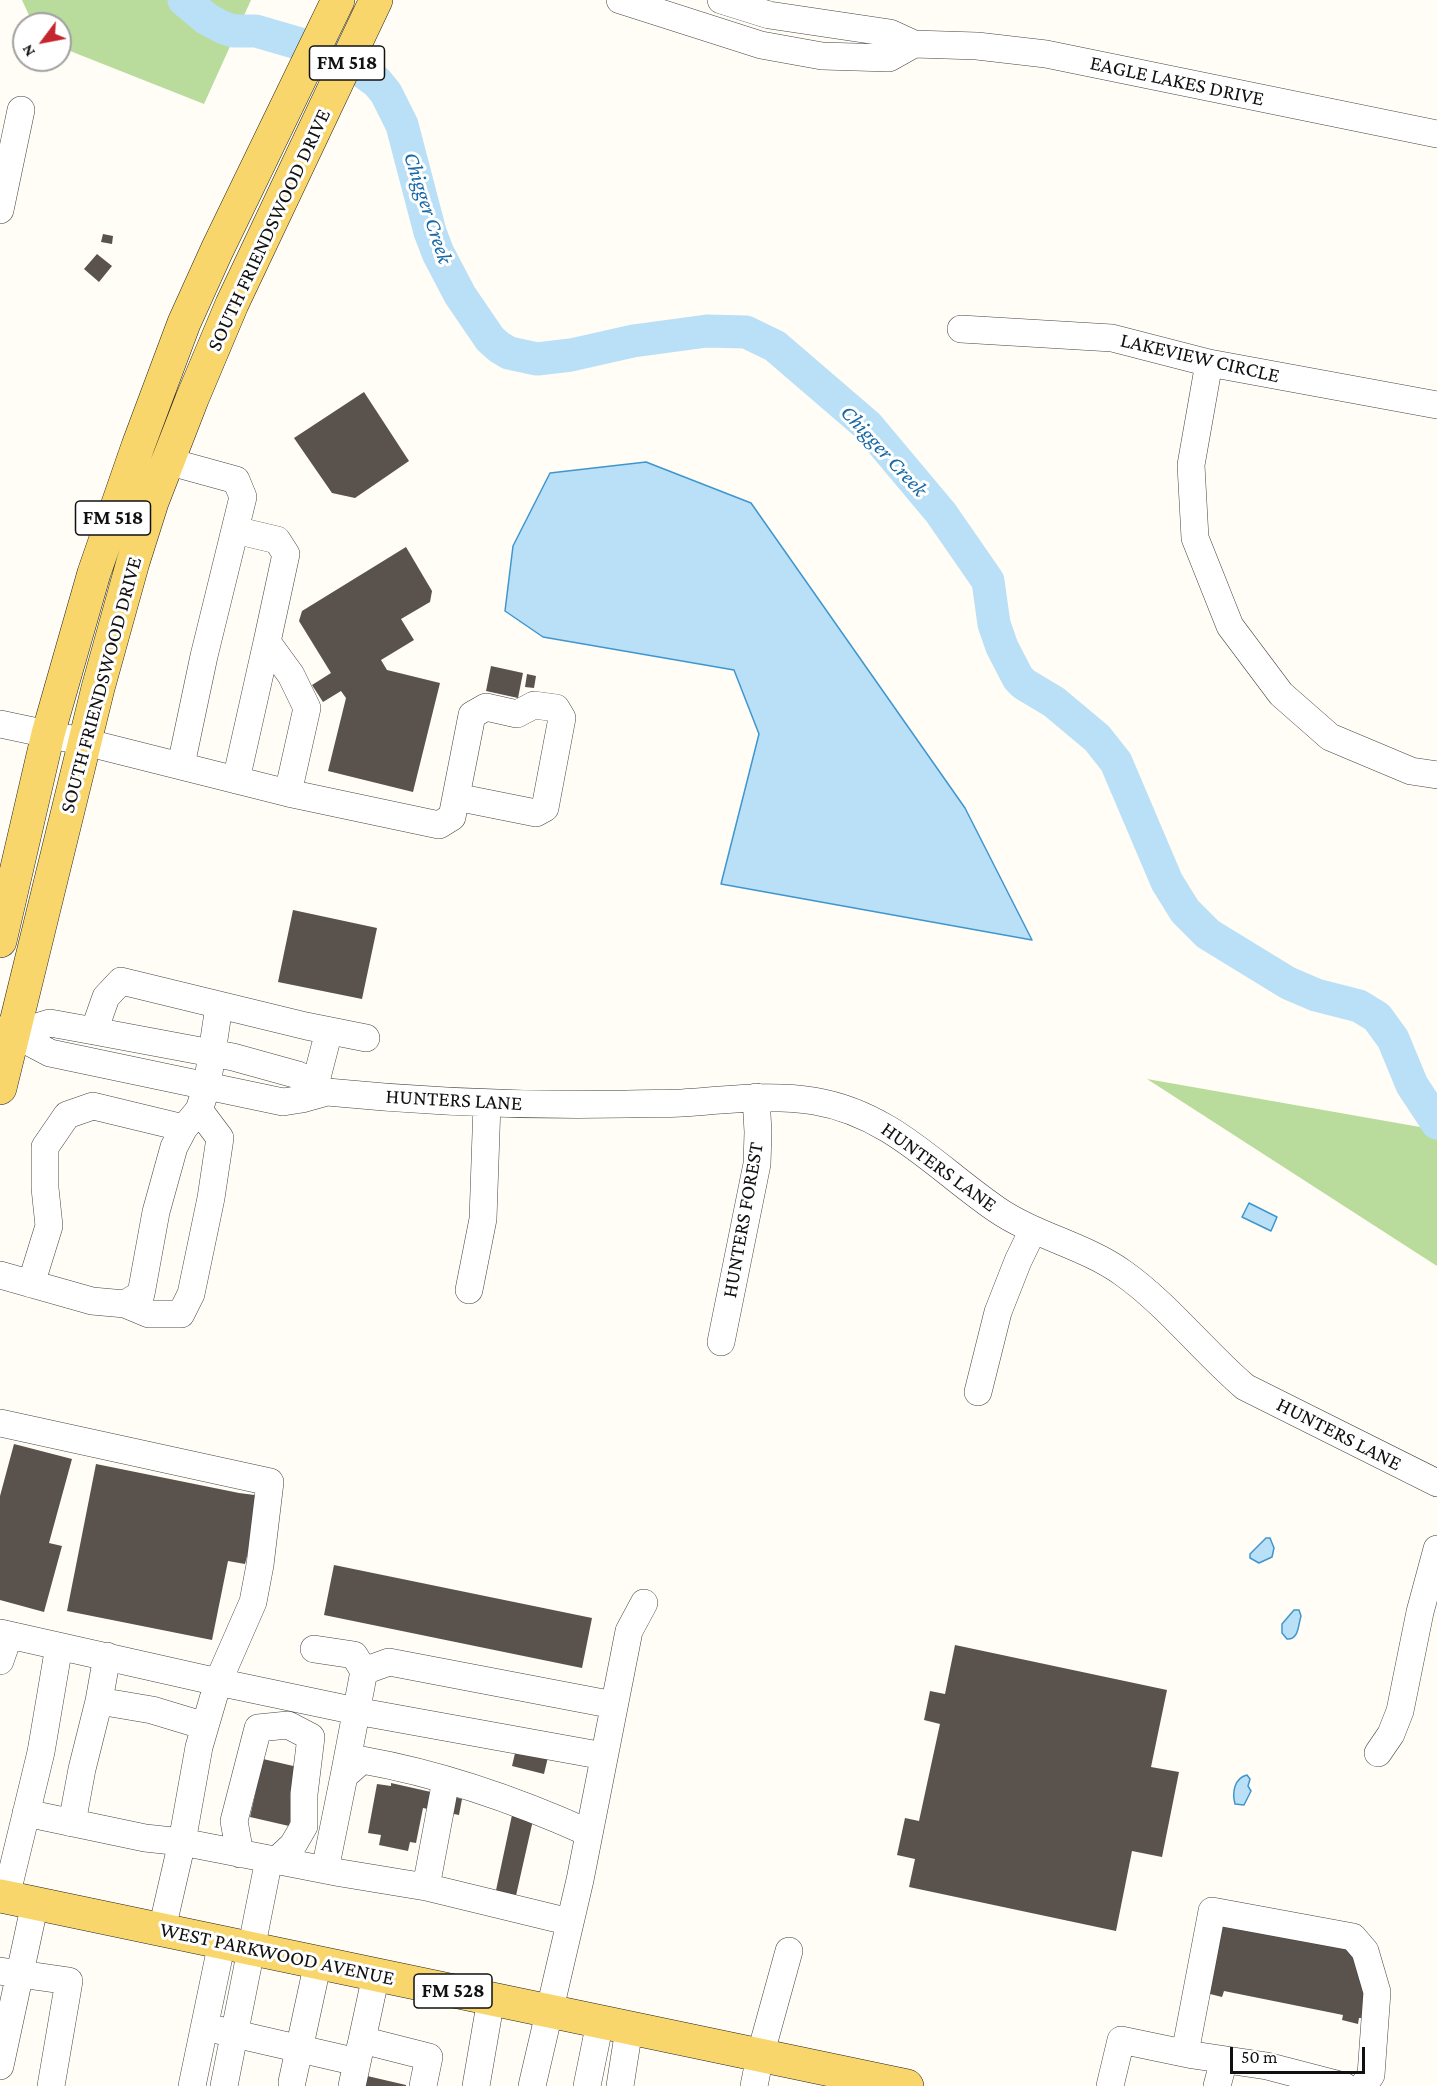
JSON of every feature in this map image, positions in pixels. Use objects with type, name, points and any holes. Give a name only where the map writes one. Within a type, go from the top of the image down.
[{"type":"main road","name":"SOUTH FRIENDSWOOD DRIVE","points":[[0,941],[48,734],[94,573],[164,374],[217,250],[338,0]]},
{"type":"main road","name":"SOUTH FRIENDSWOOD DRIVE","points":[[0,1088],[7,1032],[133,562],[167,461],[232,304],[376,0]]},
{"type":"main road","name":"WEST PARKWOOD AVENUE","points":[[14,1899],[615,2026],[757,2071],[894,2085]]},
{"type":"street","name":"EAGLE LAKES DRIVE","points":[[620,0],[761,45],[822,56],[889,58],[914,44]]},
{"type":"street","name":"EAGLE LAKES DRIVE","points":[[721,0],[769,15],[890,33],[914,44],[977,46],[1046,54],[1437,134]]},
{"type":"street","points":[[0,210],[21,110]]},
{"type":"street","name":"LAKEVIEW CIRCLE","points":[[961,329],[1112,338],[1209,363],[1437,405]]},
{"type":"street","points":[[1209,363],[1191,465],[1195,538],[1230,626],[1281,694],[1330,737],[1410,771],[1437,775]]},
{"type":"street","points":[[167,461],[236,480],[243,496],[204,656],[181,765]]},
{"type":"street","points":[[235,530],[277,540],[286,554],[236,780]]},
{"type":"street","points":[[267,642],[291,675],[307,708],[288,793]]},
{"type":"street","points":[[0,724],[85,742],[288,793],[439,825],[452,817],[472,715],[486,707],[517,714],[534,705],[556,708],[562,718],[545,808],[536,813],[456,797]]},
{"type":"street","points":[[94,1031],[106,997],[121,981],[219,1006],[366,1038]]},
{"type":"street","points":[[125,1304],[141,1293],[156,1212],[174,1147],[197,1108],[211,1053],[219,1006]]},
{"type":"street","name":"HUNTERS LANE","points":[[7,1032],[50,1023],[233,1057],[298,1075],[321,1088],[486,1104],[670,1103],[756,1097],[816,1102],[846,1109],[905,1138],[998,1210],[1033,1230],[1122,1272],[1149,1294],[1245,1387],[1437,1483]]},
{"type":"street","points":[[321,1088],[329,1031]]},
{"type":"street","name":"HUNTERS LANE","points":[[7,1032],[50,1053],[197,1108],[302,1099],[321,1088]]},
{"type":"street","name":"HUNTERS FOREST","points":[[721,1342],[757,1164],[756,1097]]},
{"type":"street","points":[[469,1290],[483,1219],[486,1104]]},
{"type":"street","points":[[30,1284],[49,1226],[45,1188],[45,1147],[67,1115],[93,1106],[197,1108]]},
{"type":"street","points":[[0,1275],[92,1301],[125,1304],[149,1314],[181,1314],[190,1294],[211,1198],[220,1138],[197,1108]]},
{"type":"street","points":[[978,1392],[998,1312],[1033,1230]]},
{"type":"street","points":[[0,1423],[270,1482],[253,1602],[218,1682],[199,1747],[182,1842],[162,1929]]},
{"type":"street","points":[[1378,1753],[1391,1734],[1400,1711],[1420,1612],[1437,1549]]},
{"type":"street","points":[[532,2086],[589,1833],[629,1631],[644,1603]]},
{"type":"street","points":[[0,1661],[4,1634],[356,1711],[604,1756]]},
{"type":"street","points":[[0,2066],[10,1972],[14,1899],[26,1813],[41,1752],[59,1646]]},
{"type":"street","points":[[314,1649],[354,1655],[364,1671],[325,1870]]},
{"type":"street","points":[[72,1823],[107,1656]]},
{"type":"street","points":[[364,1671],[389,1662],[614,1704]]},
{"type":"street","points":[[99,1701],[152,1710],[205,1726]]},
{"type":"street","points":[[192,2086],[205,2027],[236,1945],[273,1859],[293,1845],[304,1826],[304,1794],[311,1737],[288,1725],[258,1728],[234,1821],[240,1854]]},
{"type":"street","points":[[344,1776],[362,1760],[403,1767],[488,1791],[589,1833]]},
{"type":"street","points":[[426,1887],[446,1780]]},
{"type":"street","points":[[26,1813],[145,1838],[182,1842],[426,1887],[570,1922]]},
{"type":"street","points":[[1185,2054],[1212,1911],[1353,1937],[1365,1952],[1377,1992],[1371,2075],[1364,2086]]},
{"type":"street","points":[[224,2086],[234,2034],[236,1945]]},
{"type":"street","points":[[757,2071],[789,1952]]},
{"type":"street","points":[[292,2082],[318,1962]]},
{"type":"street","points":[[10,1972],[69,1981],[51,2086]]},
{"type":"street","points":[[357,2063],[376,1975]]},
{"type":"street","points":[[476,2086],[491,1999]]},
{"type":"street","points":[[587,2086],[615,2026]]},
{"type":"street","points":[[615,2026],[620,2086]]},
{"type":"street","points":[[205,2027],[357,2063],[429,2057],[423,2086]]},
{"type":"street","points":[[1110,2086],[1121,2040],[1185,2054],[1268,2066],[1344,2086]]},
{"type":"street","points":[[1217,2086],[1224,2060]]},
{"type":"green space","points":[[22,0],[251,0],[204,104],[72,52],[72,12],[28,12]]},
{"type":"green space","points":[[1147,1079],[1437,1130],[1437,1266]]},
{"type":"water","points":[[646,462],[751,503],[965,808],[1032,940],[721,884],[759,734],[734,670],[543,637],[505,611],[513,546],[550,473]]},
{"type":"water","points":[[1249,1203],[1277,1217],[1271,1231],[1242,1217]]},
{"type":"water","points":[[1266,1538],[1270,1538],[1274,1548],[1272,1557],[1259,1563],[1250,1558],[1250,1554]]},
{"type":"water","points":[[1294,1610],[1299,1610],[1301,1616],[1296,1635],[1287,1639],[1282,1633],[1282,1624]]},
{"type":"water","points":[[1247,1775],[1250,1779],[1248,1786],[1251,1791],[1244,1805],[1235,1804],[1235,1787],[1239,1779]]},
{"type":"building","points":[[103,234],[113,236],[112,244],[101,242]]},
{"type":"building","points":[[97,254],[112,266],[99,282],[84,269]]},
{"type":"building","points":[[364,392],[409,461],[355,498],[332,493],[294,438]]},
{"type":"building","points":[[406,547],[432,591],[430,602],[401,619],[414,640],[381,660],[387,670],[440,683],[413,792],[328,771],[346,698],[341,691],[323,702],[312,685],[331,673],[299,621],[302,611]]},
{"type":"building","points":[[491,666],[523,673],[518,698],[486,691]]},
{"type":"building","points":[[527,674],[536,676],[534,688],[525,687]]},
{"type":"building","points":[[293,910],[377,928],[362,999],[278,982]]},
{"type":"building","points":[[14,1444],[72,1459],[49,1543],[62,1546],[44,1612],[0,1600],[0,1496]]},
{"type":"building","points":[[96,1464],[262,1496],[245,1564],[228,1561],[212,1640],[67,1611]]},
{"type":"building","points":[[334,1565],[592,1618],[582,1668],[324,1615]]},
{"type":"building","points":[[955,1645],[1167,1690],[1151,1767],[1179,1772],[1162,1857],[1132,1851],[1116,1931],[909,1887],[915,1859],[897,1855],[905,1818],[919,1821],[940,1724],[924,1720],[930,1691],[945,1694]]},
{"type":"building","points":[[516,1749],[548,1757],[544,1774],[512,1766]]},
{"type":"building","points":[[263,1759],[302,1768],[289,1826],[250,1817]]},
{"type":"building","points":[[391,1783],[462,1799],[459,1815],[423,1808],[416,1843],[410,1842],[408,1851],[379,1845],[381,1835],[368,1833],[377,1784],[391,1786]]},
{"type":"building","points":[[512,1815],[533,1820],[515,1900],[495,1895]]},
{"type":"building","points":[[1220,1921],[1351,1948],[1369,1986],[1362,2018],[1359,2018],[1358,2024],[1342,2020],[1343,2015],[1224,1991],[1222,1997],[1206,1993]]},
{"type":"building","points":[[363,2075],[406,2085],[406,2086],[361,2086]]},
{"type":"waterway","name":"Chigger Creek","points":[[184,0],[207,19],[222,27],[233,31],[256,31],[328,52],[352,64],[377,82],[386,93],[402,125],[430,232],[438,253],[460,295],[490,339],[499,347],[509,353],[537,359],[571,355],[633,341],[707,331],[746,332],[775,346],[868,426],[941,513],[988,581],[994,624],[1002,647],[1018,678],[1054,702],[1097,738],[1116,762],[1167,882],[1185,911],[1208,934],[1288,983],[1316,995],[1359,1006],[1377,1017],[1393,1039],[1412,1085],[1437,1123]]}]
